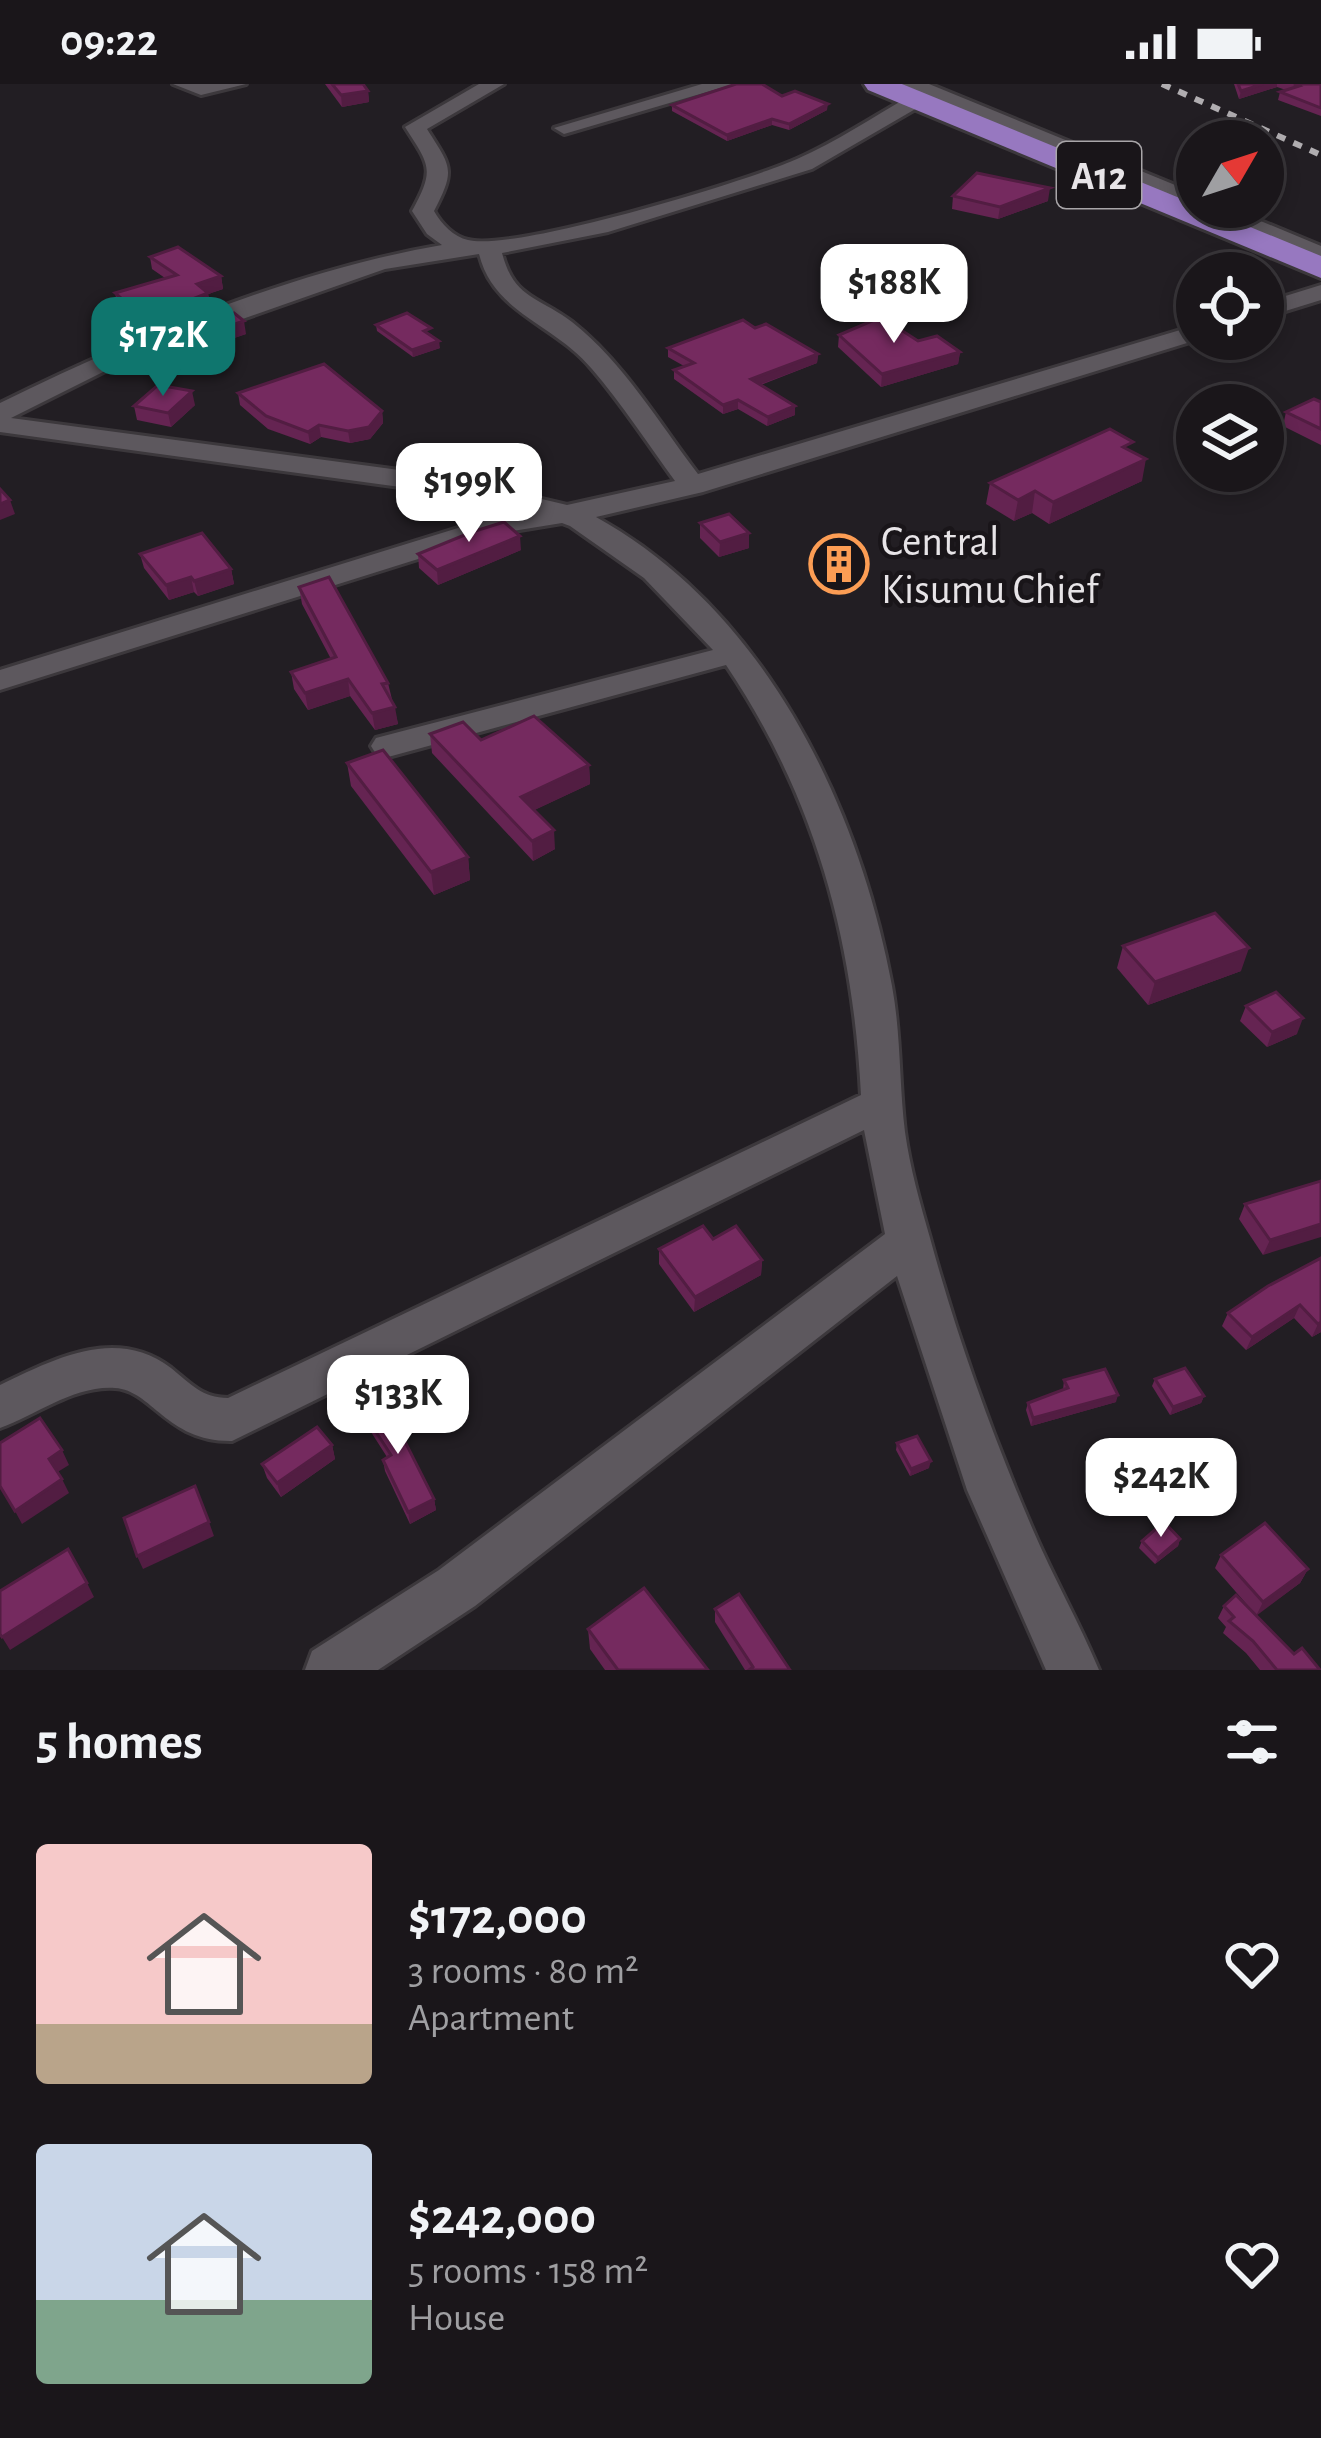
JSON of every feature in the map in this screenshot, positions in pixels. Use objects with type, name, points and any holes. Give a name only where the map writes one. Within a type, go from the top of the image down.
[{"type":"highway","name":"A12","points":[[878,84],[914,92],[1321,268]]},
{"type":"street","points":[[183,84],[201,89],[236,84]]},
{"type":"street","points":[[494,84],[415,127],[440,166],[439,181],[423,211],[425,218],[443,236],[478,248],[497,280],[528,308],[562,326],[600,362],[693,486]]},
{"type":"street","points":[[564,128],[724,84]]},
{"type":"street","points":[[0,413],[143,346],[380,263],[642,216],[804,164],[914,92],[1176,194]]},
{"type":"street","points":[[1258,228],[1321,254]]},
{"type":"street","points":[[1284,304],[1321,292]]},
{"type":"street","points":[[0,680],[497,525],[569,516],[693,486],[1176,338]]},
{"type":"street","points":[[0,424],[380,476],[569,516],[616,541],[671,586],[736,653],[800,757],[836,844],[862,930],[874,995],[890,1168],[908,1240],[977,1459],[1023,1573],[1073,1670]]},
{"type":"street","points":[[388,746],[736,653]]},
{"type":"street","points":[[0,1407],[88,1371],[114,1366],[142,1372],[191,1415],[212,1422],[244,1414],[882,1102]]},
{"type":"street","points":[[331,1670],[457,1588],[908,1240]]},
{"type":"building","points":[[332,84],[363,84],[368,91],[341,95]]},
{"type":"building","points":[[736,84],[762,84],[782,96],[795,91],[828,104],[789,124],[772,119],[727,135],[672,105]]},
{"type":"building","points":[[1294,84],[1321,84],[1321,108],[1280,92],[1299,86]]},
{"type":"building","points":[[977,173],[1050,188],[1000,207],[953,196]]},
{"type":"building","points":[[178,247],[221,276],[197,284],[208,293],[144,318],[115,293],[177,275],[150,257]]},
{"type":"building","points":[[234,313],[244,321],[175,344],[166,337]]},
{"type":"building","points":[[407,313],[431,328],[424,331],[439,341],[412,350],[376,325]]},
{"type":"building","points":[[881,317],[918,341],[937,336],[960,352],[882,374],[839,335]]},
{"type":"building","points":[[743,320],[755,328],[766,324],[818,354],[751,379],[795,406],[768,417],[738,400],[723,405],[674,370],[694,363],[668,348]]},
{"type":"building","points":[[324,364],[382,411],[369,427],[348,431],[319,425],[308,432],[266,416],[238,393]]},
{"type":"building","points":[[158,385],[192,391],[168,413],[134,406]]},
{"type":"building","points":[[1314,399],[1321,402],[1321,429],[1286,412]]},
{"type":"building","points":[[1110,429],[1133,442],[1123,447],[1146,459],[1053,502],[1035,491],[1018,500],[990,483]]},
{"type":"building","points":[[729,514],[749,533],[720,542],[700,523]]},
{"type":"building","points":[[504,522],[520,536],[437,570],[418,554],[472,532]]},
{"type":"building","points":[[202,533],[231,569],[166,585],[140,554]]},
{"type":"building","points":[[329,577],[388,683],[382,684],[395,707],[372,713],[348,679],[305,693],[291,672],[336,657],[299,587]]},
{"type":"building","points":[[534,716],[589,765],[521,797],[554,830],[532,841],[430,734],[463,722],[481,740]]},
{"type":"building","points":[[383,750],[468,857],[431,872],[347,763]]},
{"type":"building","points":[[1215,913],[1249,948],[1155,982],[1123,946]]},
{"type":"building","points":[[1276,992],[1303,1018],[1272,1032],[1246,1006]]},
{"type":"building","points":[[1321,1181],[1321,1224],[1270,1240],[1245,1204]]},
{"type":"building","points":[[703,1226],[713,1239],[736,1226],[762,1260],[695,1297],[659,1249]]},
{"type":"building","points":[[1321,1258],[1318,1324],[1300,1305],[1252,1337],[1228,1313],[1268,1286]]},
{"type":"building","points":[[1185,1368],[1204,1396],[1173,1407],[1155,1379]]},
{"type":"building","points":[[1105,1369],[1118,1395],[1033,1418],[1028,1403],[1068,1388],[1064,1380]]},
{"type":"building","points":[[382,1396],[434,1499],[408,1512],[383,1460],[391,1455],[361,1409]]},
{"type":"building","points":[[40,1418],[62,1450],[49,1459],[62,1479],[15,1511],[0,1486],[0,1443]]},
{"type":"building","points":[[317,1427],[332,1445],[277,1483],[262,1464]]},
{"type":"building","points":[[917,1436],[931,1461],[911,1469],[897,1443]]},
{"type":"building","points":[[195,1486],[209,1522],[137,1556],[124,1518]]},
{"type":"building","points":[[1164,1522],[1180,1539],[1158,1558],[1142,1541]]},
{"type":"building","points":[[1265,1523],[1308,1569],[1263,1602],[1221,1555]]},
{"type":"building","points":[[68,1549],[87,1583],[2,1637],[0,1591]]},
{"type":"building","points":[[644,1588],[708,1670],[618,1670],[588,1629]]},
{"type":"building","points":[[739,1594],[790,1670],[749,1670],[753,1667],[715,1609]]},
{"type":"building","points":[[1236,1595],[1294,1654],[1302,1648],[1320,1670],[1277,1670],[1229,1621],[1234,1617],[1224,1606]]},
{"type":"railway","points":[[1162,84],[1321,155]]},
{"type":"place","name":"Central Kisumu Chief","points":[[839,564]]}]
